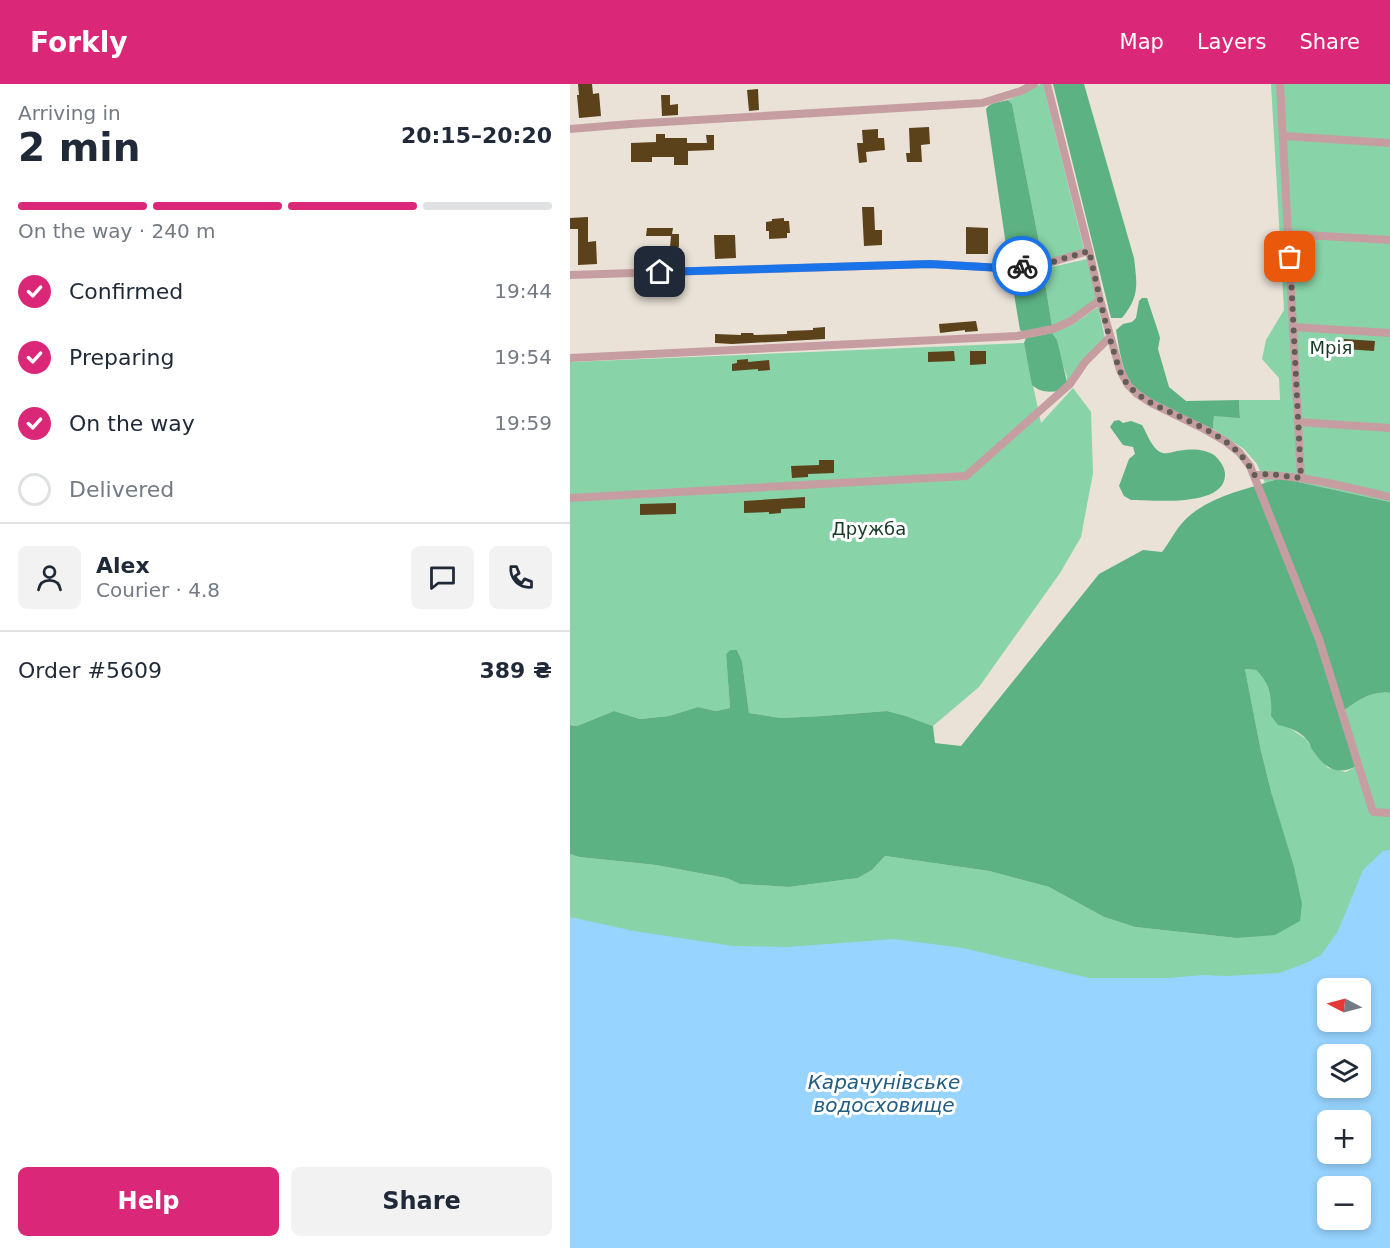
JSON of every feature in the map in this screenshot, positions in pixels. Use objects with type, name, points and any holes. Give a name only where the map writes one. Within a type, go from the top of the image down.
[{"type":"street","points":[[570,129],[982,104],[1021,91],[1034,84]]},
{"type":"street","points":[[1047,84],[1100,300],[1120,370],[1128,385],[1137,394],[1151,404],[1225,441],[1239,452],[1250,466],[1319,639],[1373,812],[1390,813]]},
{"type":"street","points":[[1280,84],[1301,478]]},
{"type":"street","points":[[1284,136],[1390,143]]},
{"type":"street","points":[[1288,234],[1390,240]]},
{"type":"street","points":[[570,274],[930,264],[1002,268],[1052,262],[1089,251]]},
{"type":"street","points":[[570,358],[1017,336],[1053,329],[1071,321],[1100,300]]},
{"type":"street","points":[[1293,327],[1390,333]]},
{"type":"street","points":[[570,498],[966,476],[1070,384],[1085,362],[1110,338]]},
{"type":"street","points":[[1298,422],[1390,428]]},
{"type":"street","points":[[1254,475],[1270,474],[1301,478],[1390,497]]},
{"type":"green space","points":[[1043,84],[1084,249],[1052,259],[1039,260],[1041,252],[1012,104],[1008,100]]},
{"type":"green space","points":[[1053,84],[1084,84],[1134,258],[1136,290],[1132,303],[1122,318],[1111,318]]},
{"type":"green space","name":"Мрія","points":[[1271,84],[1390,84],[1390,502],[1280,478],[1265,483],[1257,464],[1244,449],[1213,429],[1214,416],[1240,417],[1239,400],[1280,400],[1279,378],[1262,359],[1266,340],[1284,310]]},
{"type":"green space","points":[[1008,100],[1012,104],[1041,252],[1039,260],[1013,264],[1008,259],[986,109],[993,104]]},
{"type":"green space","points":[[1087,259],[1097,299],[1069,318],[1052,326],[1043,270],[1040,268]]},
{"type":"green space","points":[[1035,267],[1043,270],[1052,326],[1023,332],[1020,330],[1011,276],[1013,269]]},
{"type":"green space","points":[[1147,298],[1158,331],[1160,338],[1158,349],[1169,387],[1186,401],[1239,400],[1240,418],[1214,416],[1213,429],[1155,402],[1129,380],[1122,362],[1116,330],[1136,318],[1139,301]]},
{"type":"green space","points":[[1098,307],[1105,338],[1067,382],[1052,333],[1072,325]]},
{"type":"green space","points":[[1052,333],[1057,340],[1067,382],[1060,391],[1045,391],[1032,385],[1024,343],[1026,338]]},
{"type":"green space","name":"Дружба","points":[[1024,343],[1041,423],[1073,388],[1091,412],[1093,473],[1081,537],[1060,573],[979,687],[933,726],[887,711],[781,718],[749,713],[742,661],[737,650],[730,650],[726,654],[730,708],[716,711],[698,707],[669,716],[640,719],[614,711],[577,726],[570,725],[570,362]]},
{"type":"green space","points":[[1119,420],[1123,423],[1131,421],[1142,425],[1154,447],[1162,453],[1196,450],[1214,455],[1225,471],[1222,485],[1214,492],[1186,500],[1131,500],[1124,496],[1119,486],[1129,459],[1135,454],[1133,447],[1123,445],[1110,427],[1114,421]]},
{"type":"green space","points":[[1280,478],[1390,502],[1390,693],[1371,695],[1343,711],[1357,766],[1336,770],[1325,765],[1301,734],[1278,725],[1271,716],[1267,685],[1256,670],[1245,669],[1261,751],[1294,867],[1302,904],[1300,921],[1275,935],[1236,938],[1135,927],[1104,917],[1049,887],[989,871],[885,856],[872,870],[858,878],[789,887],[740,884],[726,878],[656,865],[579,857],[570,854],[570,725],[577,726],[614,711],[640,719],[669,716],[698,707],[716,711],[730,708],[726,654],[730,650],[737,650],[742,661],[749,713],[781,718],[887,711],[933,726],[935,743],[961,746],[1099,574],[1143,550],[1162,552],[1181,525],[1205,505],[1229,494]]},
{"type":"green space","points":[[1245,669],[1256,670],[1264,677],[1272,699],[1271,716],[1306,739],[1328,768],[1346,772],[1357,766],[1343,711],[1371,695],[1390,693],[1390,995],[1371,991],[1371,978],[1317,978],[1317,987],[1203,975],[1201,987],[570,955],[570,854],[579,857],[656,865],[726,878],[740,884],[789,887],[858,878],[872,870],[885,856],[989,871],[1049,887],[1104,917],[1135,927],[1236,938],[1272,795]]},
{"type":"water","name":"Карачунівське водосховище","points":[[1390,850],[1390,1248],[570,1248],[570,917],[634,931],[733,946],[788,947],[894,939],[963,948],[1089,978],[1169,978],[1279,973],[1321,955],[1338,931],[1363,870],[1383,851]]},
{"type":"building","points":[[578,84],[592,84],[593,94],[599,93],[601,116],[579,118]]},
{"type":"building","points":[[758,89],[759,110],[749,111],[747,90]]},
{"type":"building","points":[[661,95],[670,95],[670,105],[678,104],[678,115],[662,116]]},
{"type":"building","points":[[929,127],[930,144],[921,145],[922,162],[907,162],[906,153],[910,153],[909,128]]},
{"type":"building","points":[[878,129],[878,138],[884,138],[885,150],[866,152],[867,162],[859,163],[857,143],[863,143],[862,130]]},
{"type":"building","points":[[656,134],[665,134],[665,138],[687,138],[687,143],[707,143],[706,135],[714,135],[714,150],[688,151],[688,165],[674,165],[674,157],[652,157],[652,162],[631,162],[631,143],[656,142]]},
{"type":"building","points":[[862,207],[874,207],[875,230],[882,230],[882,245],[864,246]]},
{"type":"building","points":[[588,217],[588,242],[596,241],[597,264],[578,265],[578,229],[570,229],[570,218]]},
{"type":"building","points":[[784,218],[784,221],[789,221],[790,233],[787,233],[787,238],[769,239],[766,222]]},
{"type":"building","points":[[966,227],[988,228],[988,254],[966,254]]},
{"type":"building","points":[[647,228],[673,228],[672,234],[679,234],[679,247],[670,247],[671,236],[646,236]]},
{"type":"building","points":[[714,235],[735,235],[736,258],[715,259]]},
{"type":"building","points":[[976,321],[978,331],[940,333],[939,324]]},
{"type":"building","points":[[825,327],[825,339],[715,343],[715,334],[787,334],[787,331]]},
{"type":"building","points":[[1344,339],[1375,341],[1374,351],[1344,349]]},
{"type":"building","points":[[954,351],[955,361],[928,362],[928,352]]},
{"type":"building","points":[[970,351],[986,351],[986,364],[970,365]]},
{"type":"building","points":[[748,359],[748,362],[769,360],[770,370],[732,371],[732,364],[737,363],[737,360]]},
{"type":"building","points":[[819,460],[834,460],[834,473],[808,474],[808,477],[792,478],[791,466],[819,465]]},
{"type":"building","points":[[805,497],[805,508],[781,509],[781,513],[769,514],[769,512],[744,513],[744,501]]},
{"type":"building","points":[[676,503],[676,514],[640,515],[640,504]]},
{"type":"way so far","points":[[1022,266],[1052,262],[1089,251],[1110,338],[1120,370],[1128,385],[1151,404],[1225,441],[1239,452],[1254,475],[1270,474],[1301,478],[1290,257]]},
{"type":"route","points":[[660,272],[930,264],[1002,268],[1022,266]]}]
